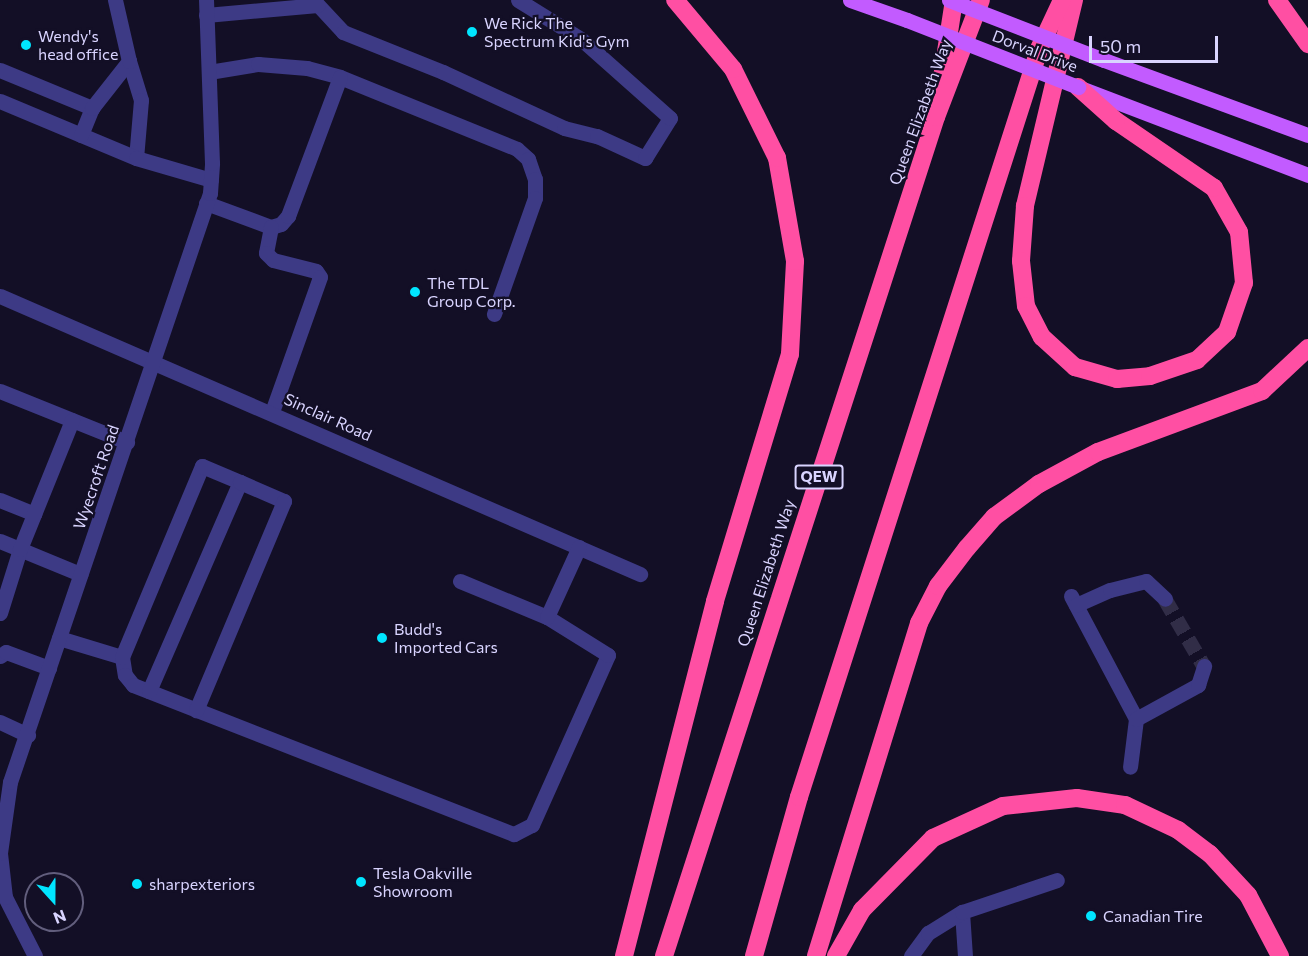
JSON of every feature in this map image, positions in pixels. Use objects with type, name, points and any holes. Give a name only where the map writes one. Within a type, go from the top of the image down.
[{"type":"highway","points":[[624,956],[716,601],[790,354],[795,261],[777,158],[733,69],[675,0]]},
{"type":"highway","points":[[936,117],[954,0]]},
{"type":"highway","name":"Queen Elizabeth Way","points":[[664,956],[936,117],[981,0]]},
{"type":"highway","points":[[754,956],[800,797],[1040,47],[1062,0]]},
{"type":"highway","points":[[1074,0],[1025,206],[1020,261],[1026,306],[1042,337],[1075,367],[1117,379],[1150,376],[1197,360],[1227,332],[1244,283],[1239,232],[1214,188],[1116,121],[1078,87]]},
{"type":"highway","points":[[1276,0],[1308,44]]},
{"type":"highway","points":[[816,956],[919,623],[938,586],[967,548],[994,517],[1039,484],[1098,452],[1262,391],[1308,348]]},
{"type":"highway","points":[[836,956],[862,910],[933,838],[1003,806],[1077,798],[1125,805],[1178,830],[1210,854],[1248,895],[1280,956]]},
{"type":"main road","name":"Dorval Drive","points":[[850,0],[1308,176]]},
{"type":"main road","name":"Dorval Drive","points":[[949,0],[1308,135]]},
{"type":"street","points":[[115,0],[129,61],[141,100],[136,158]]},
{"type":"street","points":[[206,7],[319,3],[343,32],[443,72],[564,128],[597,136],[645,158],[670,118],[581,39],[518,0]]},
{"type":"street","name":"Wyecroft Road","points":[[35,956],[5,910],[0,853],[10,782],[155,361],[206,203],[211,180],[206,7]]},
{"type":"street","points":[[81,135],[92,108],[129,61]]},
{"type":"street","points":[[209,72],[280,64],[340,77],[517,149],[528,159],[535,179],[535,198],[494,314]]},
{"type":"street","points":[[0,69],[92,108]]},
{"type":"street","points":[[272,412],[320,277],[316,271],[273,260],[266,253],[272,226],[288,216],[340,77]]},
{"type":"street","points":[[0,101],[136,158],[211,180]]},
{"type":"street","points":[[206,203],[272,226]]},
{"type":"street","name":"Sinclair Road","points":[[0,296],[155,361],[640,574]]},
{"type":"street","points":[[0,391],[127,442]]},
{"type":"street","points":[[0,610],[20,549],[72,420]]},
{"type":"street","points":[[196,710],[285,501],[202,466],[122,657],[125,675],[133,685],[196,710],[514,834],[532,825],[608,655],[547,617],[460,581]]},
{"type":"street","points":[[149,691],[240,482]]},
{"type":"street","points":[[0,500],[34,514]]},
{"type":"street","points":[[0,541],[80,574]]},
{"type":"street","points":[[547,617],[579,547]]},
{"type":"street","points":[[1130,767],[1136,719],[1074,600],[1146,582],[1165,599]]},
{"type":"street","points":[[59,638],[122,657]]},
{"type":"street","points":[[0,656],[6,652],[50,668]]},
{"type":"street","points":[[1136,719],[1198,685],[1204,666]]},
{"type":"street","points":[[0,722],[28,735]]},
{"type":"street","points":[[910,956],[928,933],[962,912],[1058,880]]},
{"type":"street","points":[[962,912],[965,956]]},
{"type":"tunnel","points":[[1165,599],[1204,666]]},
{"type":"place","name":"We Rick The Spectrum Kid's Gym","points":[[472,32]]},
{"type":"place","name":"Wendy's head office","points":[[26,45]]},
{"type":"place","name":"The TDL Group Corp.","points":[[415,292]]},
{"type":"place","name":"Budd's Imported Cars","points":[[382,638]]},
{"type":"place","name":"Tesla Oakville Showroom","points":[[361,882]]},
{"type":"place","name":"sharpexteriors","points":[[137,884]]},
{"type":"place","name":"Canadian Tire","points":[[1091,916]]}]
